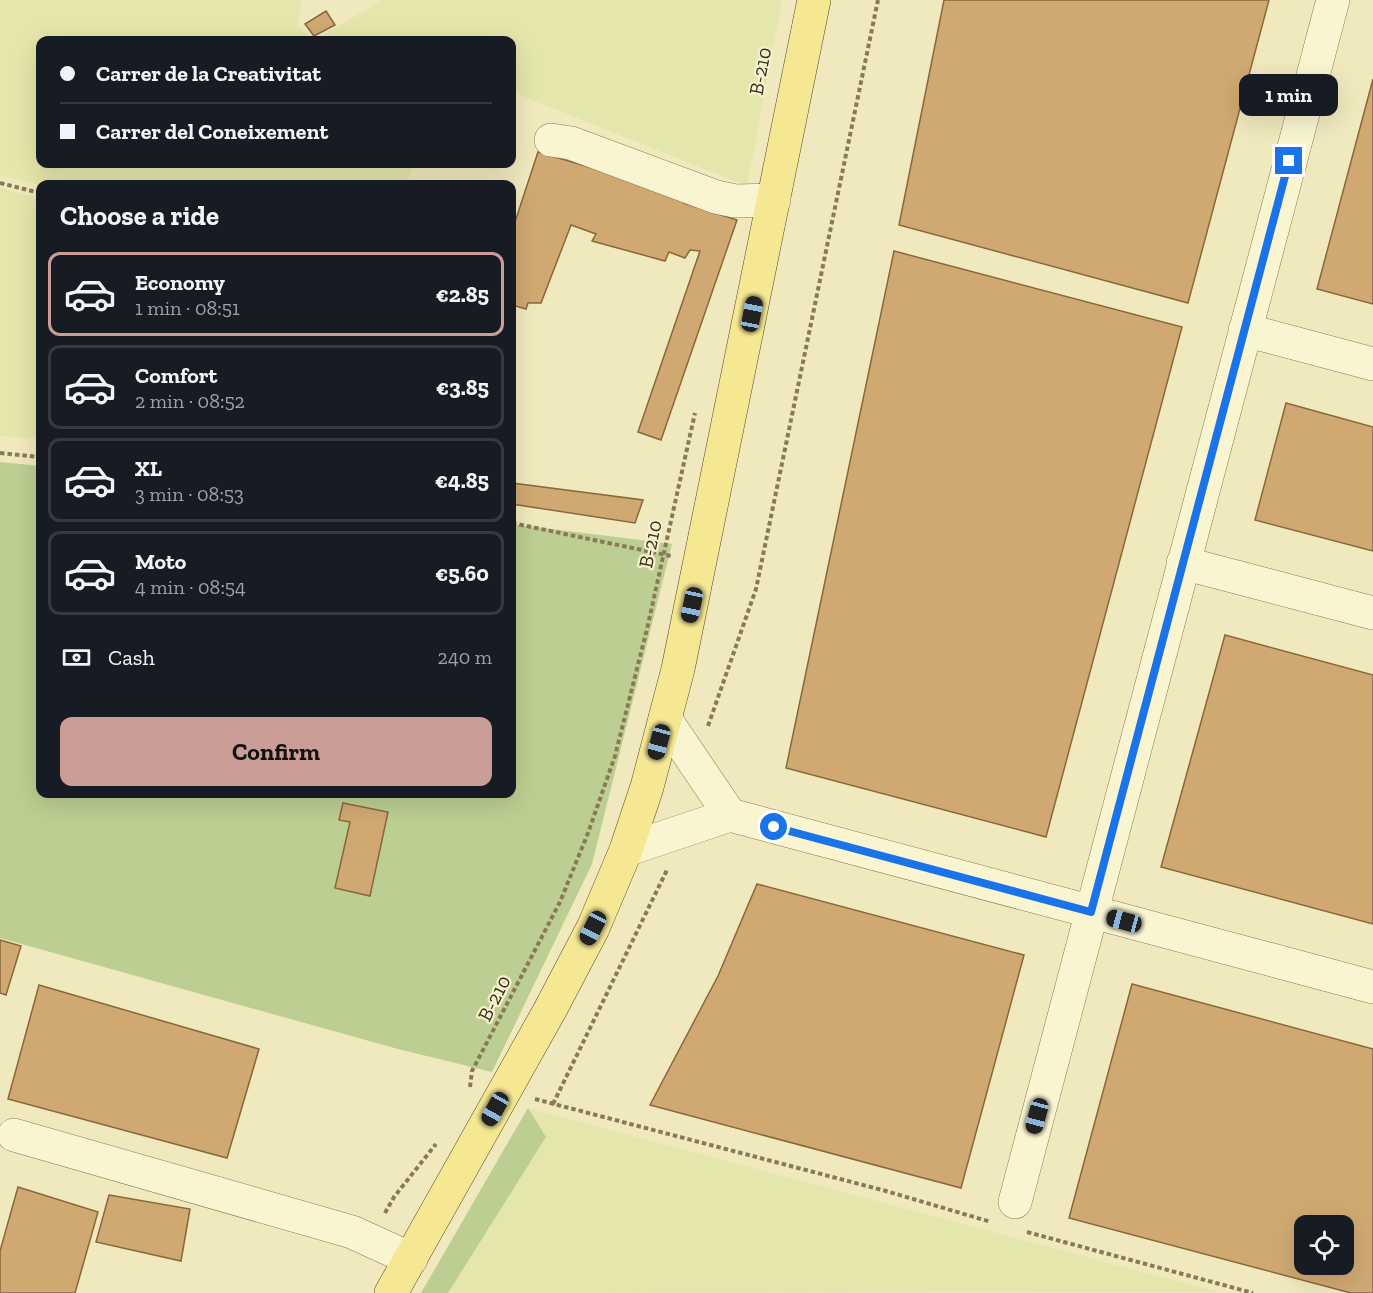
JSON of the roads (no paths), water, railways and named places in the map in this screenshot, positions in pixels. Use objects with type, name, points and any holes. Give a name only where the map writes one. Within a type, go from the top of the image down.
[{"type":"main road","name":"B-210","points":[[391,1293],[506,1091],[593,928],[626,850],[665,719],[701,562],[814,0]]},
{"type":"street","points":[[1010,1218],[1333,0]]},
{"type":"street","points":[[551,141],[571,143],[716,197],[735,201],[774,200]]},
{"type":"street","points":[[1245,330],[1373,364]]},
{"type":"street","points":[[1183,562],[1373,613]]},
{"type":"street","points":[[665,719],[730,815]]},
{"type":"street","points":[[626,850],[730,815],[1373,987]]},
{"type":"street","points":[[14,1135],[352,1232],[411,1259]]}]
